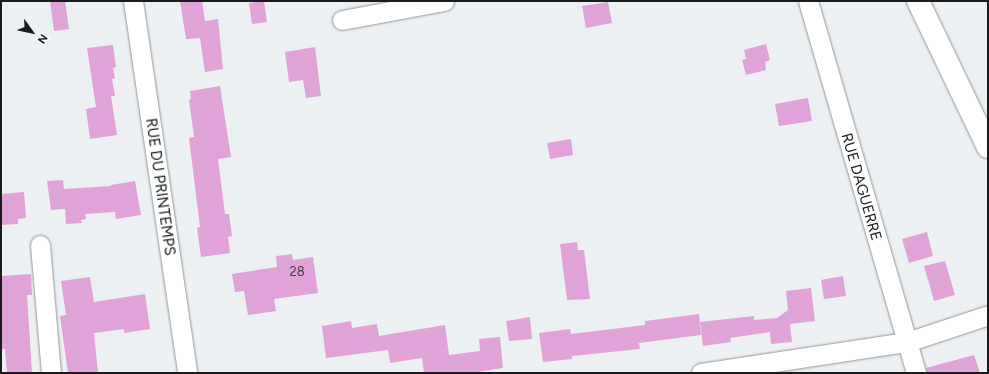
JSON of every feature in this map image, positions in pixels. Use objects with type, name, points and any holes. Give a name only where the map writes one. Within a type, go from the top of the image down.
[{"type":"main road","points":[[918,1],[988,147]]},
{"type":"street","name":"RUE DU PRINTEMPS","points":[[133,1],[187,373]]},
{"type":"street","points":[[342,20],[444,1]]},
{"type":"street","name":"RUE DAGUERRE","points":[[808,1],[872,228],[916,373]]},
{"type":"street","points":[[40,245],[51,373]]},
{"type":"street","points":[[701,373],[907,342],[988,315]]},
{"type":"building","points":[[50,1],[65,1],[69,29],[54,31]]},
{"type":"building","points":[[180,1],[202,1],[205,21],[218,19],[223,69],[205,72],[200,38],[186,39]]},
{"type":"building","points":[[264,1],[267,22],[252,24],[249,3]]},
{"type":"building","points":[[608,2],[612,23],[586,28],[582,6]]},
{"type":"building","points":[[766,44],[770,60],[765,62],[766,70],[746,75],[742,60],[746,59],[744,50]]},
{"type":"building","points":[[113,45],[116,67],[113,68],[115,78],[112,79],[115,96],[111,96],[117,135],[90,139],[86,109],[96,107],[87,48]]},
{"type":"building","points":[[315,47],[321,96],[306,98],[303,80],[289,82],[285,52]]},
{"type":"building","points":[[220,86],[231,157],[218,159],[225,214],[229,214],[232,236],[228,237],[230,253],[201,257],[197,228],[200,227],[189,138],[194,137],[189,100],[191,99],[190,91]]},
{"type":"building","points":[[808,98],[812,121],[779,126],[775,104]]},
{"type":"building","points":[[571,139],[573,155],[550,159],[547,143]]},
{"type":"building","points":[[63,180],[64,189],[111,186],[135,181],[141,215],[116,219],[115,212],[85,214],[86,219],[81,220],[82,223],[66,224],[65,209],[51,210],[47,181]]},
{"type":"building","points":[[24,192],[26,218],[18,219],[18,224],[1,225],[1,194]]},
{"type":"building","points":[[927,232],[933,256],[909,263],[902,239]]},
{"type":"building","points":[[577,242],[578,250],[584,250],[590,299],[567,300],[560,244]]},
{"type":"building","points":[[292,254],[293,260],[313,257],[318,293],[274,299],[276,311],[248,315],[244,291],[235,292],[232,274],[277,267],[276,256]]},
{"type":"building","points":[[945,261],[955,295],[934,301],[924,266]]},
{"type":"building","points":[[31,274],[32,295],[27,295],[32,373],[7,373],[5,349],[1,349],[1,276]]},
{"type":"building","points":[[843,276],[846,296],[824,299],[821,280]]},
{"type":"building","points":[[90,277],[94,302],[145,294],[150,329],[124,333],[124,329],[94,333],[98,373],[68,373],[60,316],[66,315],[61,281]]},
{"type":"building","points":[[811,288],[815,321],[790,324],[792,342],[771,344],[770,332],[730,338],[731,342],[703,346],[700,322],[754,316],[754,320],[777,318],[788,310],[786,291]]},
{"type":"building","points":[[699,314],[701,335],[639,343],[640,349],[572,356],[572,359],[543,362],[539,333],[570,329],[571,334],[645,325],[645,321]]},
{"type":"building","points":[[530,317],[532,339],[509,341],[506,321]]},
{"type":"building","points":[[351,321],[352,328],[377,324],[379,336],[445,325],[449,355],[480,351],[479,339],[500,337],[503,368],[471,373],[424,373],[422,358],[390,363],[388,350],[326,358],[322,326]]},
{"type":"building","points":[[974,355],[980,373],[927,373],[926,368]]}]
